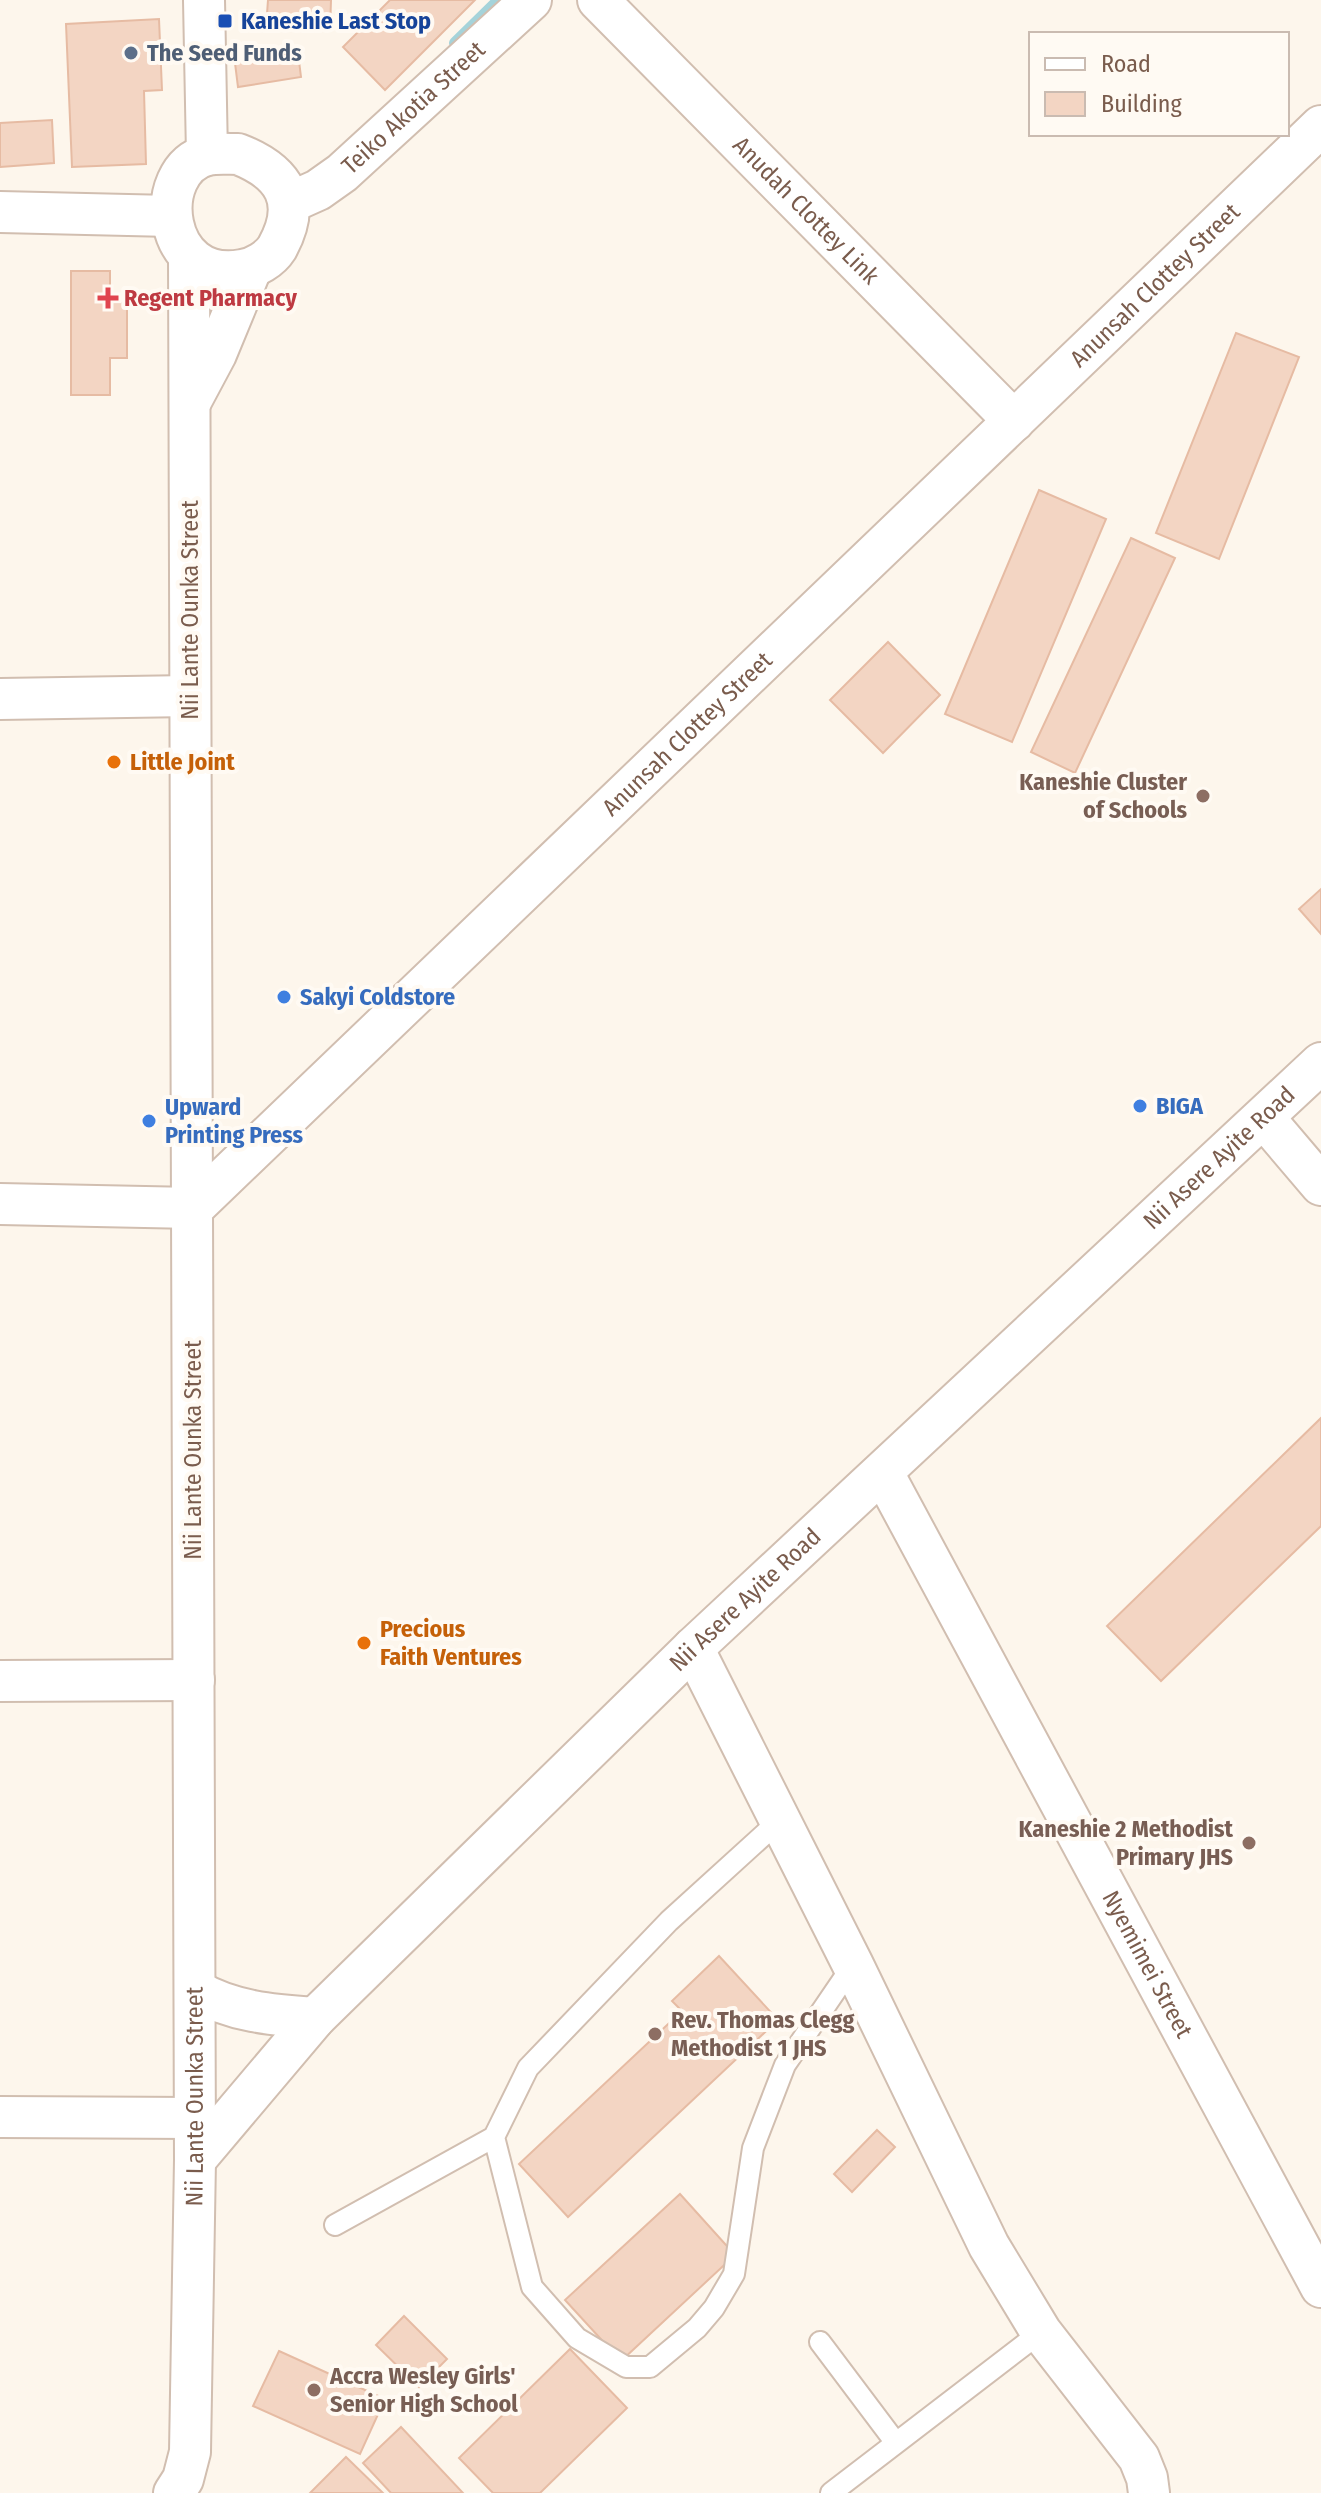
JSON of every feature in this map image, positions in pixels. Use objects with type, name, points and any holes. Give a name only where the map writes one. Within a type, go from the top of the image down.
[{"type":"street","points":[[204,0],[207,155]]},
{"type":"street","name":"Teiko Akotia Street","points":[[289,203],[318,190],[342,173],[531,0]]},
{"type":"street","name":"Anudah Clottey Link","points":[[598,0],[1014,421]]},
{"type":"street","name":"Anunsah Clottey Street","points":[[193,1208],[1321,126]]},
{"type":"street","points":[[238,154],[260,163],[279,180],[289,203],[287,229],[274,254],[251,269],[229,273],[208,268],[189,256],[175,238],[171,216],[173,195],[180,176],[194,162],[207,155],[238,154]]},
{"type":"street","points":[[0,212],[171,216]]},
{"type":"street","name":"Nii Lante Ounka Street","points":[[174,2493],[183,2479],[190,2452],[195,2160],[189,256]]},
{"type":"street","name":"Nii Lante Ounka Street","points":[[191,402],[216,354],[251,269]]},
{"type":"street","points":[[0,699],[190,696]]},
{"type":"street","name":"Nii Asere Ayite Road","points":[[195,2160],[315,2018],[693,1648],[1321,1063]]},
{"type":"street","points":[[1264,1118],[1321,1185]]},
{"type":"street","points":[[0,1204],[193,1208]]},
{"type":"street","name":"Nyemimei Street","points":[[883,1473],[1321,2287]]},
{"type":"street","points":[[693,1648],[853,1965],[989,2246],[1041,2332],[1139,2458],[1149,2493]]},
{"type":"street","points":[[0,1681],[194,1680]]},
{"type":"street","points":[[195,1990],[215,2002],[265,2015],[315,2018]]},
{"type":"street","points":[[0,2117],[195,2118]]},
{"type":"lane","points":[[335,2225],[494,2137],[528,2068],[669,1921],[779,1821]]},
{"type":"lane","points":[[494,2137],[532,2287],[577,2338],[626,2367],[650,2367],[697,2328],[714,2308],[734,2274],[753,2148],[774,2092],[785,2065],[853,1965]]},
{"type":"lane","points":[[831,2493],[1041,2332]]},
{"type":"lane","points":[[820,2342],[896,2443]]},
{"type":"building","points":[[268,0],[331,0],[330,31],[266,28]]},
{"type":"building","points":[[390,0],[475,0],[385,90],[343,47]]},
{"type":"building","points":[[159,19],[162,90],[144,91],[146,164],[72,167],[66,24]]},
{"type":"building","points":[[298,53],[301,77],[238,87],[235,63]]},
{"type":"building","points":[[52,120],[54,163],[0,167],[0,123]]},
{"type":"building","points":[[71,271],[110,271],[110,303],[127,303],[127,358],[110,358],[110,395],[71,395]]},
{"type":"building","points":[[1236,333],[1299,357],[1219,559],[1156,533]]},
{"type":"building","points":[[1039,490],[1106,519],[1012,742],[945,714]]},
{"type":"building","points":[[1131,538],[1175,558],[1075,773],[1031,752]]},
{"type":"building","points":[[888,642],[940,695],[883,753],[830,700]]},
{"type":"building","points":[[1321,889],[1321,934],[1299,909]]},
{"type":"building","points":[[1321,1418],[1321,1526],[1161,1681],[1107,1626]]},
{"type":"building","points":[[719,1956],[778,2020],[568,2217],[519,2164],[682,2011],[672,2001]]},
{"type":"building","points":[[877,2130],[895,2147],[852,2192],[834,2174]]},
{"type":"building","points":[[680,2194],[735,2255],[621,2361],[565,2300]]},
{"type":"building","points":[[404,2316],[447,2359],[419,2387],[376,2345]]},
{"type":"building","points":[[570,2349],[627,2408],[540,2493],[493,2493],[459,2458]]},
{"type":"building","points":[[279,2351],[385,2399],[360,2454],[253,2406]]},
{"type":"building","points":[[401,2427],[463,2493],[391,2493],[363,2463]]},
{"type":"building","points":[[346,2457],[383,2493],[310,2493]]},
{"type":"waterway","points":[[455,43],[499,0]]},
{"type":"place","name":"Kaneshie Last Stop","points":[[225,21]]},
{"type":"place","name":"The Seed Funds","points":[[131,53]]},
{"type":"place","name":"Regent Pharmacy","points":[[108,298]]},
{"type":"place","name":"Little Joint","points":[[114,762]]},
{"type":"place","name":"Kaneshie Cluster of Schools","points":[[1203,796]]},
{"type":"place","name":"Sakyi Coldstore","points":[[284,997]]},
{"type":"place","name":"BIGA","points":[[1140,1106]]},
{"type":"place","name":"Upward Printing Press","points":[[149,1121]]},
{"type":"place","name":"Precious Faith Ventures","points":[[364,1643]]},
{"type":"place","name":"Kaneshie 2 Methodist Primary JHS","points":[[1249,1843]]},
{"type":"place","name":"Rev. Thomas Clegg Methodist 1 JHS","points":[[655,2034]]},
{"type":"place","name":"Accra Wesley Girls' Senior High School","points":[[314,2390]]}]
